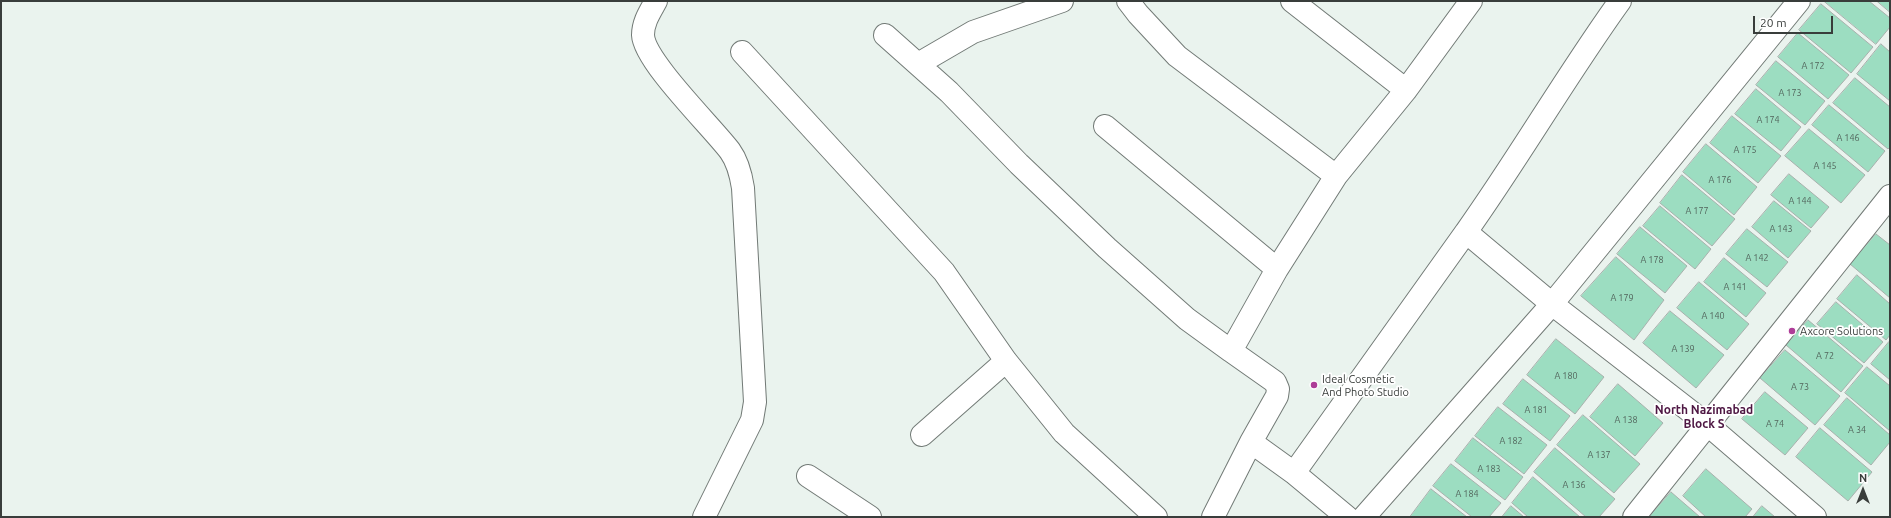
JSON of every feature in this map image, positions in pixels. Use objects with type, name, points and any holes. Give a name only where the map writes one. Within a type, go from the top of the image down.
[{"type":"street","points":[[656,1],[645,22],[643,36],[646,48],[660,68],[730,152],[741,176],[743,188],[755,402],[752,420],[704,517]]},
{"type":"street","points":[[918,64],[973,32],[1062,1]]},
{"type":"street","points":[[1128,1],[1177,56],[1336,176]]},
{"type":"street","points":[[1292,1],[1406,90]]},
{"type":"street","points":[[1231,351],[1277,269],[1336,176],[1406,90],[1471,1]]},
{"type":"street","points":[[1294,473],[1492,196],[1574,67],[1620,1]]},
{"type":"street","points":[[1364,517],[1552,304],[1799,1]]},
{"type":"street","points":[[885,35],[949,92],[1019,164],[1107,248],[1187,319],[1275,382],[1278,389],[1277,396],[1251,442],[1213,517]]},
{"type":"street","points":[[742,52],[944,272],[1006,361],[1064,433],[1156,517]]},
{"type":"street","points":[[1105,126],[1277,269]]},
{"type":"street","points":[[1634,517],[1890,196]]},
{"type":"street","points":[[1466,232],[1552,304],[1708,425],[1815,517]]},
{"type":"street","points":[[922,435],[1006,361]]},
{"type":"street","points":[[1251,442],[1294,473],[1347,517]]},
{"type":"street","points":[[808,476],[870,517]]},
{"type":"building","points":[[1824,1],[1869,1],[1890,18],[1890,27],[1876,44]]},
{"type":"building","points":[[1877,1],[1890,1],[1890,12]]},
{"type":"building","points":[[1821,4],[1873,47],[1851,73],[1799,30]]},
{"type":"building","points":[[1798,33],[1849,75],[1828,99],[1778,57]]},
{"type":"building","points":[[1881,44],[1890,52],[1890,101],[1857,74]]},
{"type":"building","points":[[1776,61],[1825,101],[1805,125],[1756,85]]},
{"type":"building","points":[[1855,78],[1890,107],[1890,147],[1888,149],[1833,103]]},
{"type":"building","points":[[1756,89],[1801,127],[1781,151],[1735,114]]},
{"type":"building","points":[[1829,105],[1885,151],[1868,172],[1812,125]]},
{"type":"building","points":[[1732,116],[1781,156],[1758,183],[1710,143]]},
{"type":"building","points":[[1809,129],[1865,175],[1841,203],[1785,156]]},
{"type":"building","points":[[1706,144],[1757,187],[1734,215],[1683,172]]},
{"type":"building","points":[[1789,174],[1829,207],[1811,228],[1771,195]]},
{"type":"building","points":[[1682,175],[1735,219],[1712,246],[1660,203]]},
{"type":"building","points":[[1774,201],[1811,231],[1788,258],[1752,227]]},
{"type":"building","points":[[1660,206],[1711,249],[1695,269],[1643,226]]},
{"type":"building","points":[[1640,227],[1687,266],[1665,293],[1617,254]]},
{"type":"building","points":[[1747,229],[1788,262],[1767,287],[1726,254]]},
{"type":"building","points":[[1876,234],[1890,245],[1890,298],[1850,264]]},
{"type":"building","points":[[1616,257],[1664,300],[1634,340],[1581,296]]},
{"type":"building","points":[[1724,258],[1766,293],[1746,317],[1704,282]]},
{"type":"building","points":[[1857,275],[1890,304],[1890,335],[1886,340],[1837,299]]},
{"type":"building","points":[[1699,282],[1749,324],[1727,350],[1677,308]]},
{"type":"building","points":[[1836,302],[1883,342],[1864,363],[1817,324]]},
{"type":"building","points":[[1670,311],[1724,355],[1696,388],[1643,343]]},
{"type":"building","points":[[1808,320],[1863,366],[1841,392],[1786,345]]},
{"type":"building","points":[[1556,339],[1604,377],[1575,414],[1527,375]]},
{"type":"building","points":[[1889,342],[1890,343],[1890,380],[1871,364]]},
{"type":"building","points":[[1785,350],[1840,396],[1815,425],[1760,378]]},
{"type":"building","points":[[1867,367],[1890,386],[1890,431],[1845,393]]},
{"type":"building","points":[[1523,379],[1570,416],[1550,441],[1503,404]]},
{"type":"building","points":[[1618,384],[1663,423],[1635,456],[1590,417]]},
{"type":"building","points":[[1765,392],[1808,428],[1785,455],[1742,419]]},
{"type":"building","points":[[1847,398],[1890,435],[1890,442],[1871,465],[1824,425]]},
{"type":"building","points":[[1498,407],[1547,445],[1524,474],[1475,436]]},
{"type":"building","points":[[1583,415],[1640,464],[1614,493],[1557,445]]},
{"type":"building","points":[[1820,428],[1872,472],[1848,501],[1796,457]]},
{"type":"building","points":[[1473,438],[1523,477],[1505,500],[1455,461]]},
{"type":"building","points":[[1555,448],[1615,499],[1599,517],[1586,517],[1534,472]]},
{"type":"building","points":[[1451,464],[1501,503],[1489,517],[1472,517],[1433,486]]},
{"type":"building","points":[[1706,469],[1752,509],[1745,517],[1706,517],[1683,496]]},
{"type":"building","points":[[1533,477],[1580,517],[1528,517],[1512,503]]},
{"type":"building","points":[[1431,489],[1467,517],[1410,517]]},
{"type":"building","points":[[1671,492],[1700,517],[1649,517]]},
{"type":"building","points":[[1511,506],[1524,517],[1502,517]]},
{"type":"building","points":[[1762,506],[1775,517],[1753,517]]},
{"type":"place","name":"Axcore Solutions","points":[[1792,331]]},
{"type":"place","name":"Ideal Cosmetic And Photo Studio","points":[[1314,385]]},
{"type":"district","name":"North Nazimabad Block S","points":[[1704,417]]}]
